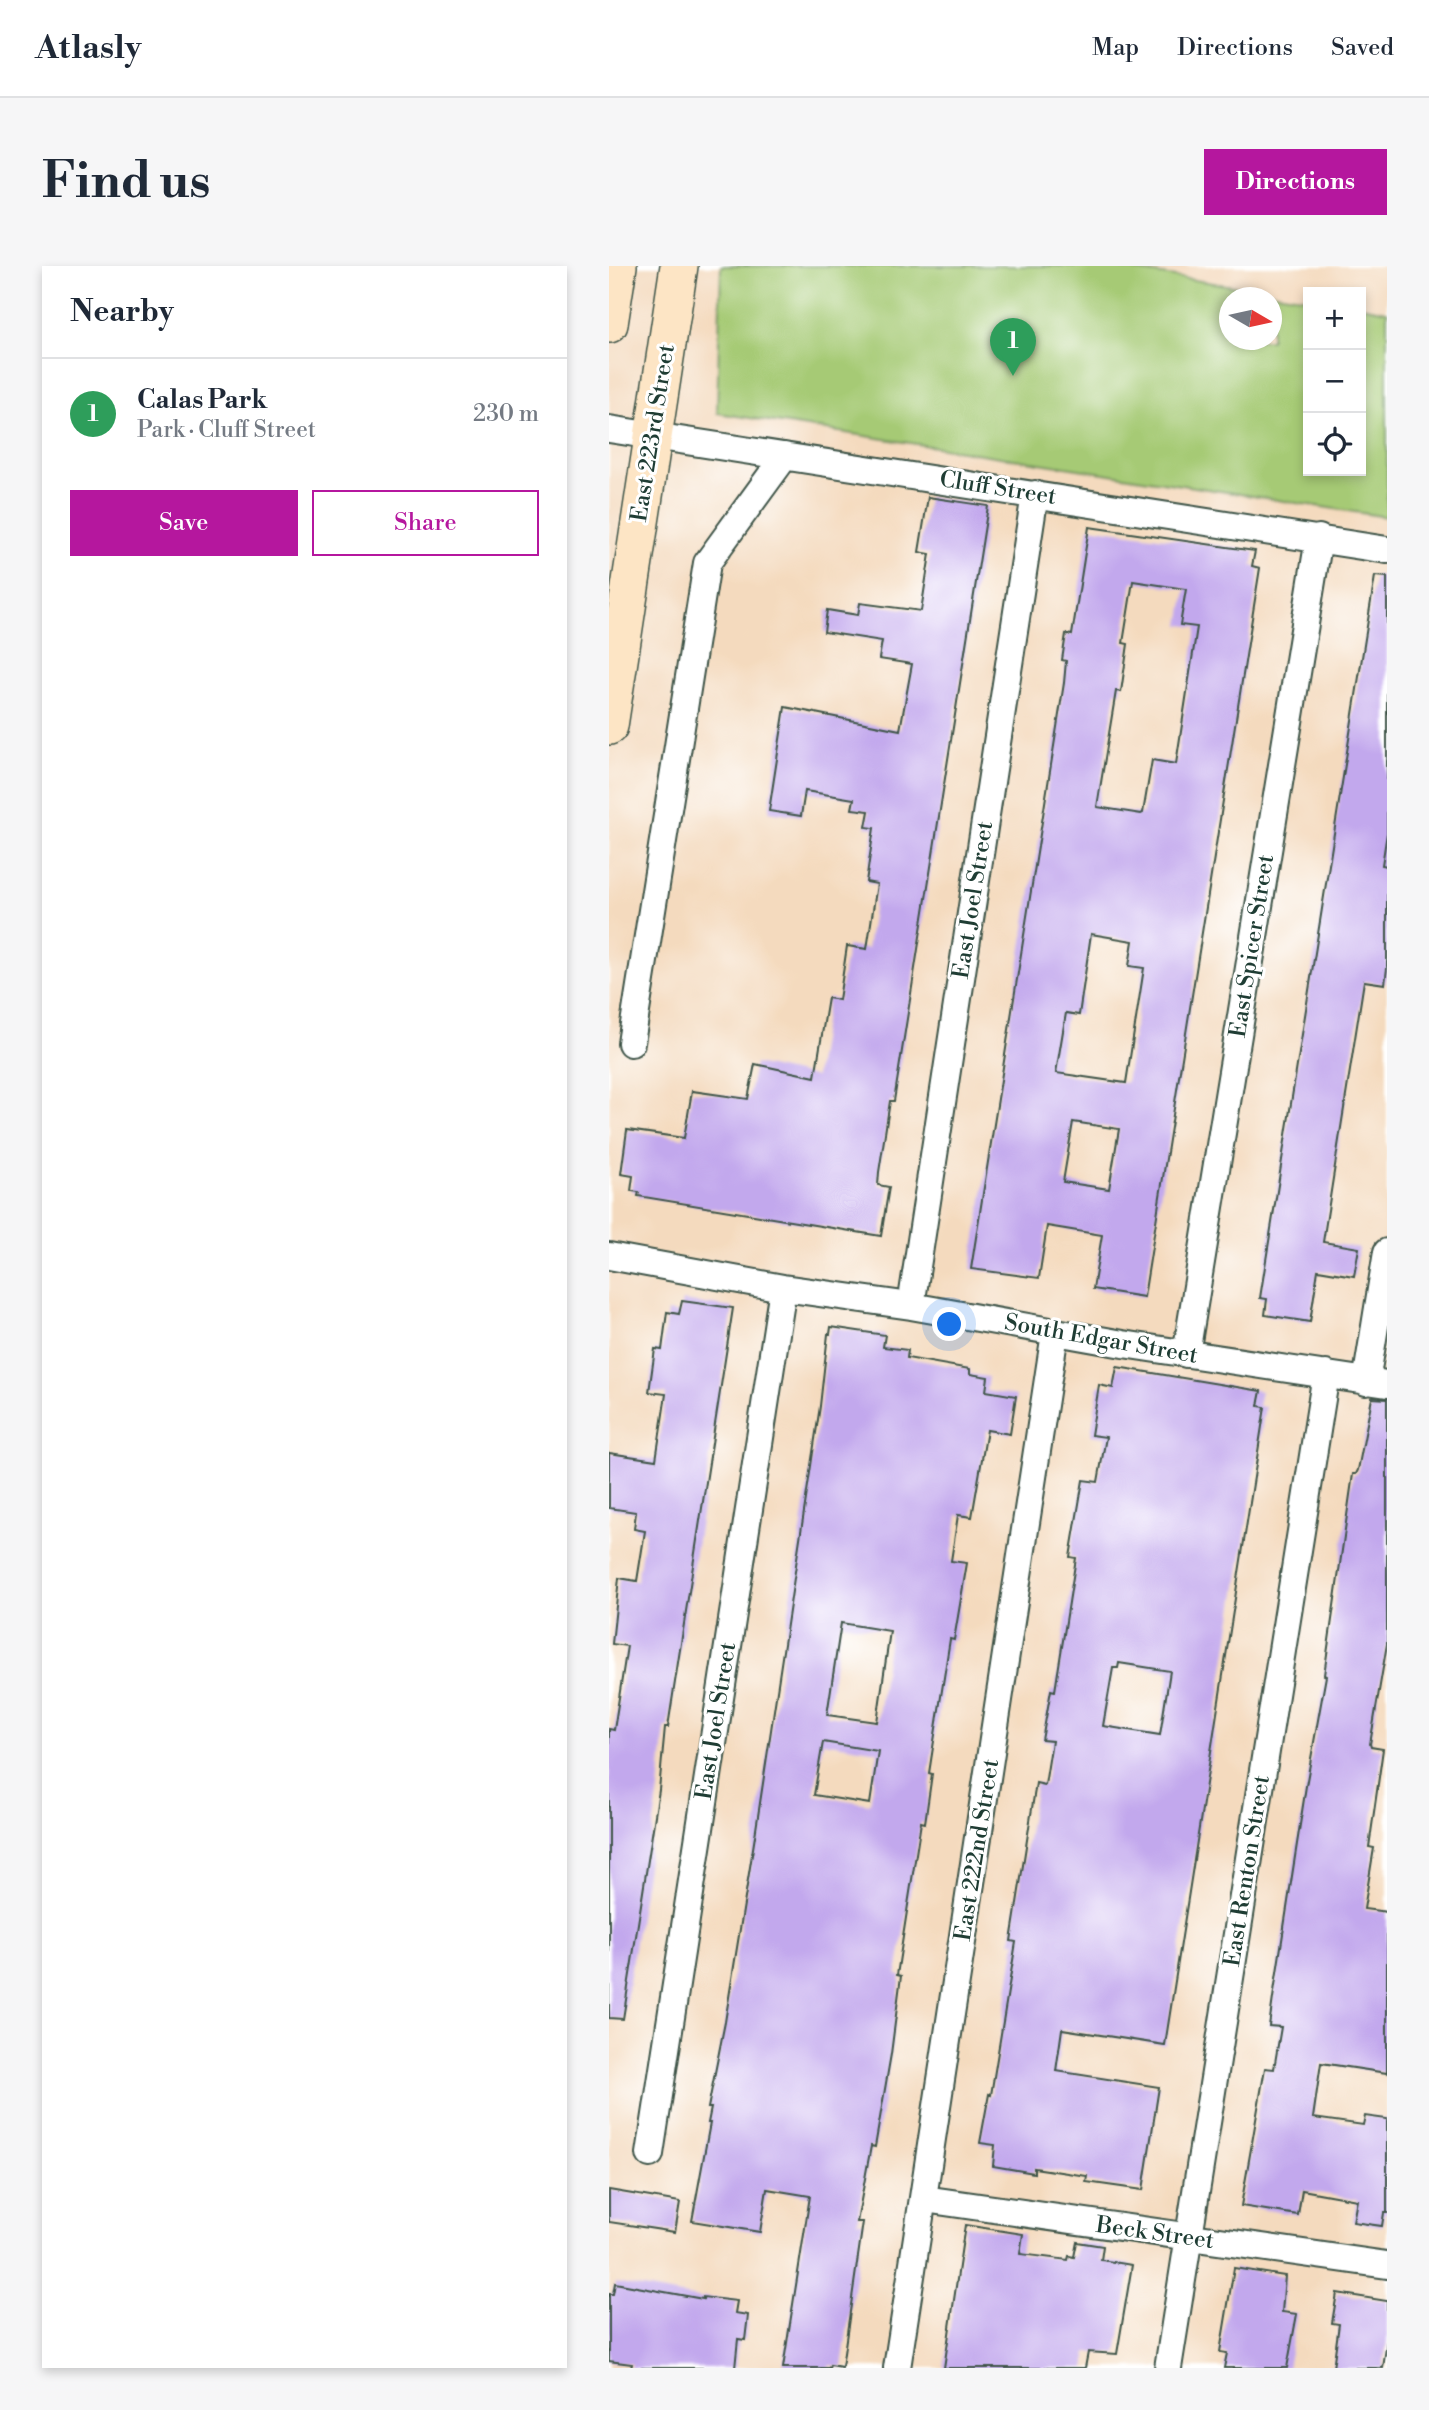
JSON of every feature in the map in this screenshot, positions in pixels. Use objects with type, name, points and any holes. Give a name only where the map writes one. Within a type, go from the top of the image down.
[{"type":"main road","points":[[609,324],[618,266]]},
{"type":"main road","name":"East 223rd Street","points":[[609,726],[679,266]]},
{"type":"street","name":"Cluff Street","points":[[609,429],[1387,550]]},
{"type":"street","points":[[631,1043],[707,563],[785,456]]},
{"type":"street","name":"East Joel Street","points":[[911,1306],[1035,494]]},
{"type":"street","name":"East Spicer Street","points":[[1185,1354],[1319,538]]},
{"type":"street","points":[[1377,1383],[1387,1252]]},
{"type":"street","name":"South Edgar Street","points":[[609,1256],[783,1288],[911,1306],[1055,1333],[1377,1383]]},
{"type":"street","name":"East Joel Street","points":[[650,2154],[783,1288]]},
{"type":"street","name":"East 222nd Street","points":[[897,2368],[1055,1333]]},
{"type":"street","name":"East Renton Street","points":[[1168,2368],[1325,1374]]},
{"type":"street","name":"Beck Street","points":[[924,2199],[1387,2265]]},
{"type":"green space","points":[[721,266],[1105,266],[1238,287],[1219,287],[1219,350],[1282,350],[1282,294],[1303,297],[1303,476],[1366,476],[1366,307],[1387,311],[1387,517],[717,413]]},
{"type":"building","points":[[928,497],[988,506],[894,1101],[890,1101],[879,1172],[878,1185],[889,1187],[881,1236],[638,1196],[639,1192],[631,1191],[633,1176],[621,1174],[627,1130],[684,1138],[692,1091],[748,1099],[755,1064],[815,1077],[828,998],[839,1000],[847,946],[867,949],[877,884],[866,882],[874,828],[866,827],[869,811],[852,809],[854,799],[805,791],[801,816],[769,811],[785,707],[900,730],[912,664],[879,659],[882,641],[824,632],[827,610],[858,615],[860,603],[921,611],[930,554],[919,552]]},
{"type":"building","points":[[1089,527],[1255,551],[1252,566],[1260,568],[1144,1297],[1093,1289],[1102,1235],[1047,1226],[1039,1278],[971,1269],[1064,683],[1066,661],[1062,660],[1066,634],[1072,635]],"holes":[[[1133,581],[1186,589],[1180,625],[1197,627],[1176,764],[1152,760],[1141,814],[1097,807],[1116,691],[1121,692],[1128,644],[1123,643]],[[1091,934],[1133,941],[1129,966],[1144,968],[1126,1083],[1056,1073],[1066,1013],[1079,1015]],[[1073,1122],[1119,1129],[1109,1189],[1063,1182]]]},
{"type":"building","points":[[1375,576],[1387,577],[1387,833],[1382,865],[1387,866],[1387,968],[1385,984],[1364,981],[1323,1242],[1359,1248],[1354,1276],[1318,1270],[1310,1322],[1265,1315],[1267,1299],[1260,1298]]},
{"type":"building","points":[[682,1301],[733,1308],[668,1727],[665,1727],[659,1790],[623,2019],[609,2018],[609,1729],[614,1730],[627,1646],[612,1644],[619,1578],[637,1581],[645,1531],[634,1529],[636,1512],[609,1508],[609,1453],[656,1460],[666,1394],[649,1392],[655,1349],[662,1350],[667,1312],[679,1314]]},
{"type":"building","points":[[831,1327],[885,1335],[883,1347],[908,1350],[907,1358],[970,1369],[970,1374],[988,1377],[986,1391],[1016,1396],[1010,1434],[987,1430],[972,1517],[958,1515],[951,1561],[967,1563],[954,1640],[950,1639],[929,1773],[932,1774],[925,1823],[921,1822],[897,1975],[901,1976],[891,2054],[875,2147],[871,2146],[857,2222],[863,2222],[842,2367],[830,2365],[829,2368],[783,2368],[810,2196],[767,2189],[760,2232],[692,2221],[710,2123],[711,2108],[708,2108],[725,2022],[755,1836]],"holes":[[[841,1623],[890,1631],[877,1722],[827,1715]],[[823,1742],[878,1751],[870,1804],[814,1795]]]},
{"type":"building","points":[[1117,1367],[1261,1391],[1258,1406],[1265,1407],[1165,2045],[1062,2029],[1056,2071],[1159,2087],[1143,2190],[1086,2182],[1087,2176],[1034,2168],[1034,2173],[993,2166],[995,2145],[980,2143],[989,2094],[991,2095],[1016,1942],[1011,1941],[1036,1783],[1045,1785],[1052,1741],[1042,1740],[1051,1690],[1055,1691],[1076,1558],[1070,1557],[1083,1480],[1098,1482],[1106,1437],[1091,1435],[1099,1385],[1113,1388]],"holes":[[[1119,1663],[1170,1671],[1160,1735],[1103,1726],[1113,1668],[1118,1668]]]},
{"type":"building","points":[[1372,1398],[1387,1399],[1387,1644],[1370,1744],[1371,1747],[1383,1749],[1369,1847],[1374,1848],[1364,1909],[1387,1912],[1387,2073],[1321,2063],[1313,2118],[1363,2125],[1365,2116],[1387,2119],[1387,2213],[1384,2213],[1382,2226],[1353,2222],[1357,2200],[1302,2190],[1298,2215],[1241,2206],[1265,2068],[1274,2069],[1281,2027],[1269,2026],[1273,1998],[1326,1676],[1324,1675],[1353,1474],[1358,1470]]},
{"type":"building","points":[[609,2190],[680,2202],[675,2232],[609,2222]]},
{"type":"building","points":[[965,2225],[1023,2234],[1020,2254],[1068,2260],[1069,2256],[1074,2257],[1077,2242],[1103,2246],[1101,2260],[1132,2265],[1117,2354],[1088,2352],[1085,2368],[944,2368]]},
{"type":"building","points":[[1234,2268],[1285,2276],[1282,2312],[1297,2314],[1287,2368],[1224,2368],[1227,2353],[1220,2352]]},
{"type":"building","points":[[615,2283],[703,2299],[737,2301],[735,2313],[748,2315],[745,2340],[738,2339],[735,2368],[631,2368],[632,2364],[609,2361],[609,2294],[613,2294]]},
{"type":"building","points":[[1337,2293],[1387,2301],[1387,2341],[1383,2368],[1333,2368],[1339,2324],[1332,2323]]},
{"type":"place","name":"Calas Park","points":[[1013,376]]}]
